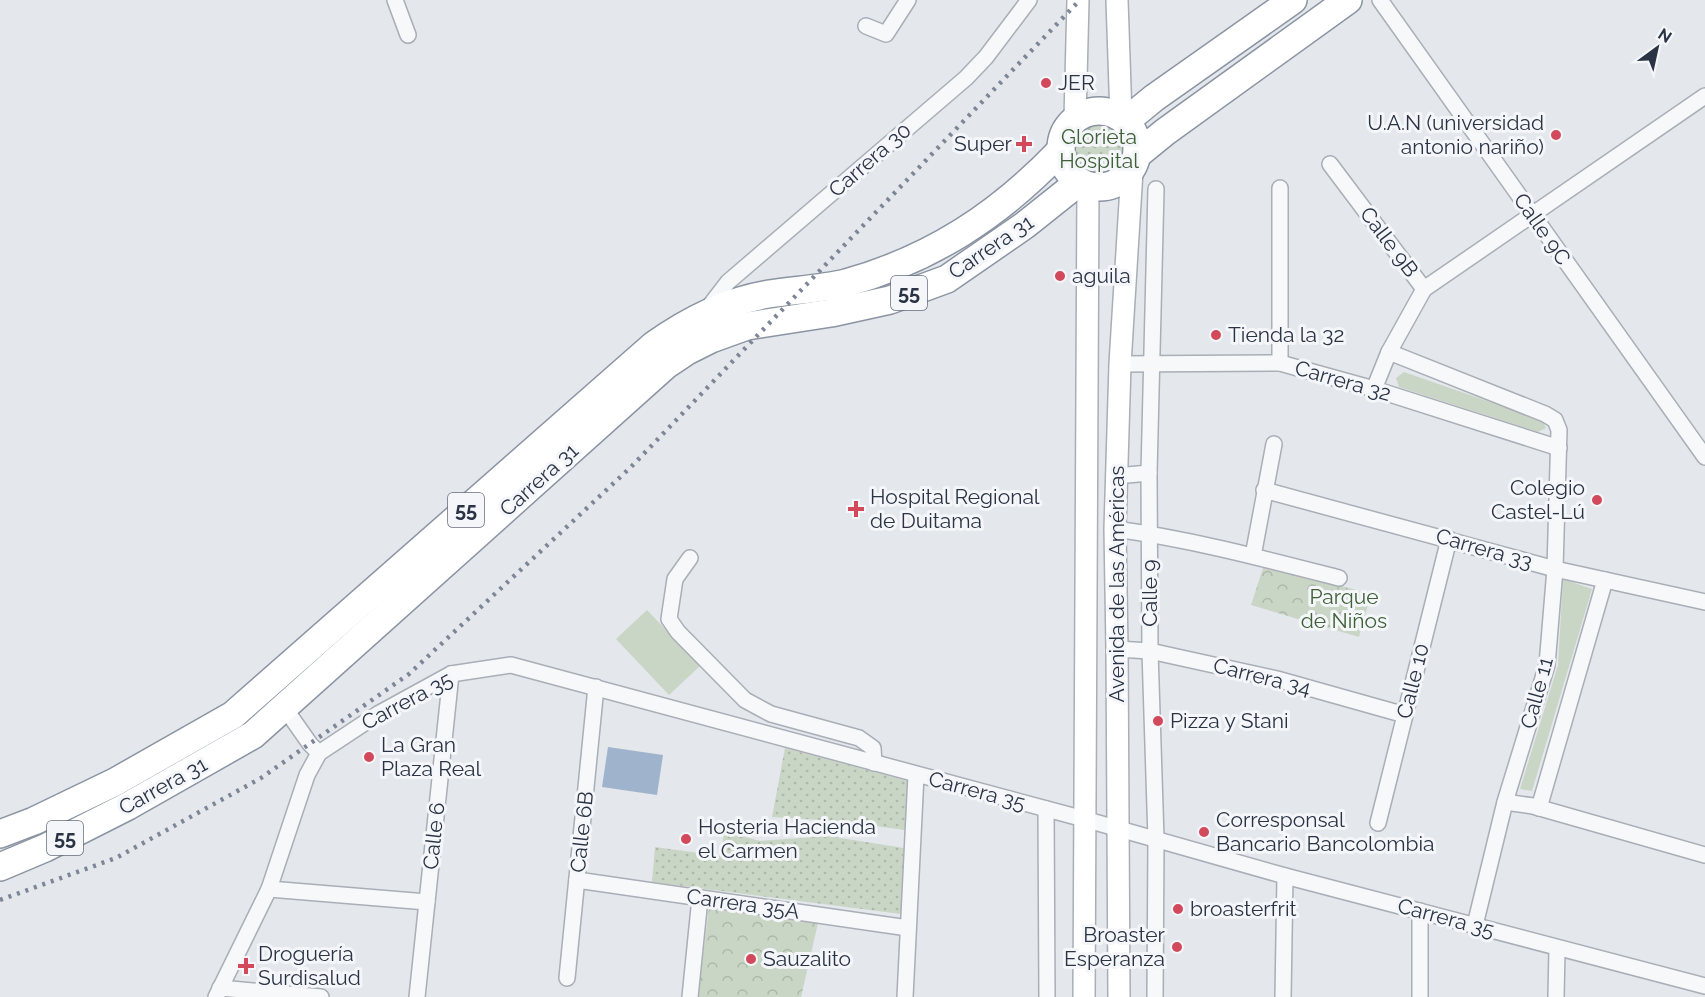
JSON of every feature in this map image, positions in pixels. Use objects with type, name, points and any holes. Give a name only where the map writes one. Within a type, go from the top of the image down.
[{"type":"highway","points":[[1123,119],[1293,0]]},
{"type":"highway","points":[[1060,151],[1068,172],[1084,184],[1106,187],[1114,185],[1165,132],[1348,0]]},
{"type":"highway","points":[[1075,119],[1085,113],[1097,111],[1110,112],[1123,119],[1136,136],[1135,162]]},
{"type":"highway","name":"55","points":[[1060,151],[1064,134],[1075,119]]},
{"type":"highway","name":"Carrera 31","points":[[0,834],[34,821],[115,782],[233,715],[675,329],[703,314],[734,302],[769,294],[800,292],[844,283],[888,270],[930,252],[970,229],[1007,203],[1031,182],[1060,151]]},
{"type":"highway","name":"Carrera 31","points":[[0,867],[45,848],[128,806],[252,735],[666,366],[687,351],[711,339],[747,326],[831,313],[890,300],[947,279],[1084,184]]},
{"type":"highway","points":[[284,707],[283,700],[286,692],[304,665],[306,651]]},
{"type":"main road","points":[[1075,119],[1078,0]]},
{"type":"main road","points":[[1117,0],[1123,119]]},
{"type":"main road","name":"Avenida de las Américas","points":[[1119,997],[1114,529],[1120,364],[1135,162]]},
{"type":"main road","name":"Avenida de las Américas","points":[[1084,184],[1084,997]]},
{"type":"street","points":[[395,0],[408,35]]},
{"type":"street","points":[[866,26],[886,33],[908,0]]},
{"type":"street","name":"Carrera 30","points":[[703,314],[728,282],[966,78],[986,57],[1029,0]]},
{"type":"street","name":"Calle 9C","points":[[1380,0],[1705,457]]},
{"type":"street","points":[[1424,290],[1705,96]]},
{"type":"street","name":"Calle 9B","points":[[1330,164],[1424,290],[1389,352],[1374,388]]},
{"type":"street","points":[[1280,188],[1280,363]]},
{"type":"street","name":"Calle 9","points":[[1155,997],[1156,839],[1150,651],[1149,473],[1156,189]]},
{"type":"street","name":"Carrera 32","points":[[1389,352],[1555,420]]},
{"type":"street","name":"Carrera 32","points":[[1120,364],[1280,363],[1374,388],[1559,448]]},
{"type":"street","name":"Calle 11","points":[[1474,925],[1505,802],[1547,665],[1555,569],[1559,448],[1559,430],[1555,420]]},
{"type":"street","points":[[1252,555],[1274,444]]},
{"type":"street","points":[[1116,476],[1149,473]]},
{"type":"street","name":"Carrera 33","points":[[1264,490],[1555,569],[1705,602]]},
{"type":"street","points":[[1114,529],[1150,533],[1252,555],[1339,578]]},
{"type":"street","name":"Calle 10","points":[[1378,823],[1449,539]]},
{"type":"street","points":[[690,558],[675,579],[669,618],[678,632],[745,700],[771,714],[859,738],[873,748],[874,763]]},
{"type":"street","points":[[1539,808],[1605,580]]},
{"type":"street","name":"Carrera 34","points":[[1117,649],[1150,651],[1276,679],[1405,715]]},
{"type":"street","name":"Carrera 35","points":[[319,753],[378,714],[451,674],[511,665],[1084,819],[1285,876],[1705,986]]},
{"type":"street","name":"Calle 6","points":[[417,997],[451,674]]},
{"type":"street","name":"Calle 6B","points":[[567,978],[596,687]]},
{"type":"street","points":[[284,707],[319,753],[307,775],[268,889],[218,993],[321,997]]},
{"type":"street","points":[[905,997],[916,775]]},
{"type":"street","points":[[1505,802],[1539,808],[1705,855]]},
{"type":"street","points":[[1046,809],[1047,997]]},
{"type":"street","points":[[1283,997],[1285,876]]},
{"type":"street","name":"Carrera 35A","points":[[577,880],[908,928]]},
{"type":"street","points":[[268,889],[427,902]]},
{"type":"street","points":[[690,997],[700,898]]},
{"type":"street","points":[[1419,997],[1420,911]]},
{"type":"street","points":[[1556,997],[1557,949]]},
{"type":"green space","name":"Glorieta Hospital","points":[[1100,123],[1110,125],[1118,131],[1124,139],[1126,149],[1124,159],[1118,167],[1110,173],[1100,175],[1090,173],[1082,167],[1076,159],[1074,149],[1076,139],[1082,131],[1090,125]]},
{"type":"green space","points":[[1404,372],[1542,420],[1546,428],[1538,432],[1399,387],[1396,378]]},
{"type":"green space","name":"Parque de Niños","points":[[1264,565],[1371,594],[1359,637],[1251,605]]},
{"type":"green space","points":[[1563,579],[1592,589],[1532,791],[1520,789],[1558,665]]},
{"type":"green space","points":[[647,610],[700,666],[669,695],[616,639]]},
{"type":"green space","points":[[785,748],[908,781],[905,830],[838,821],[772,817]]},
{"type":"green space","points":[[724,831],[760,841],[828,836],[904,848],[901,914],[652,882],[655,847],[721,856]]},
{"type":"green space","name":"Sauzalito","points":[[709,907],[818,923],[801,997],[698,997]]},
{"type":"water","points":[[608,747],[663,755],[657,795],[602,787]]},
{"type":"railway","points":[[0,900],[116,858],[261,778],[409,674],[631,467],[1080,0]]},
{"type":"place","name":"JER","points":[[1046,83]]},
{"type":"place","name":"U.A.N (universidad antonio nariño)","points":[[1556,135]]},
{"type":"place","name":"Super","points":[[1024,144]]},
{"type":"place","name":"aguila","points":[[1060,276]]},
{"type":"place","name":"Tienda la 32","points":[[1216,335]]},
{"type":"place","name":"Colegio Castel-Lú","points":[[1597,500]]},
{"type":"place","name":"Hospital Regional de Duitama","points":[[856,509]]},
{"type":"place","name":"Pizza y Stani","points":[[1158,721]]},
{"type":"place","name":"La Gran Plaza Real","points":[[369,757]]},
{"type":"place","name":"Corresponsal Bancario Bancolombia","points":[[1204,832]]},
{"type":"place","name":"Hosteria Hacienda el Carmen","points":[[686,839]]},
{"type":"place","name":"broasterfrit","points":[[1178,909]]},
{"type":"place","name":"Broaster Esperanza","points":[[1177,947]]},
{"type":"place","name":"Sauzalito","points":[[751,959]]},
{"type":"place","name":"Droguería Surdisalud","points":[[246,966]]}]
